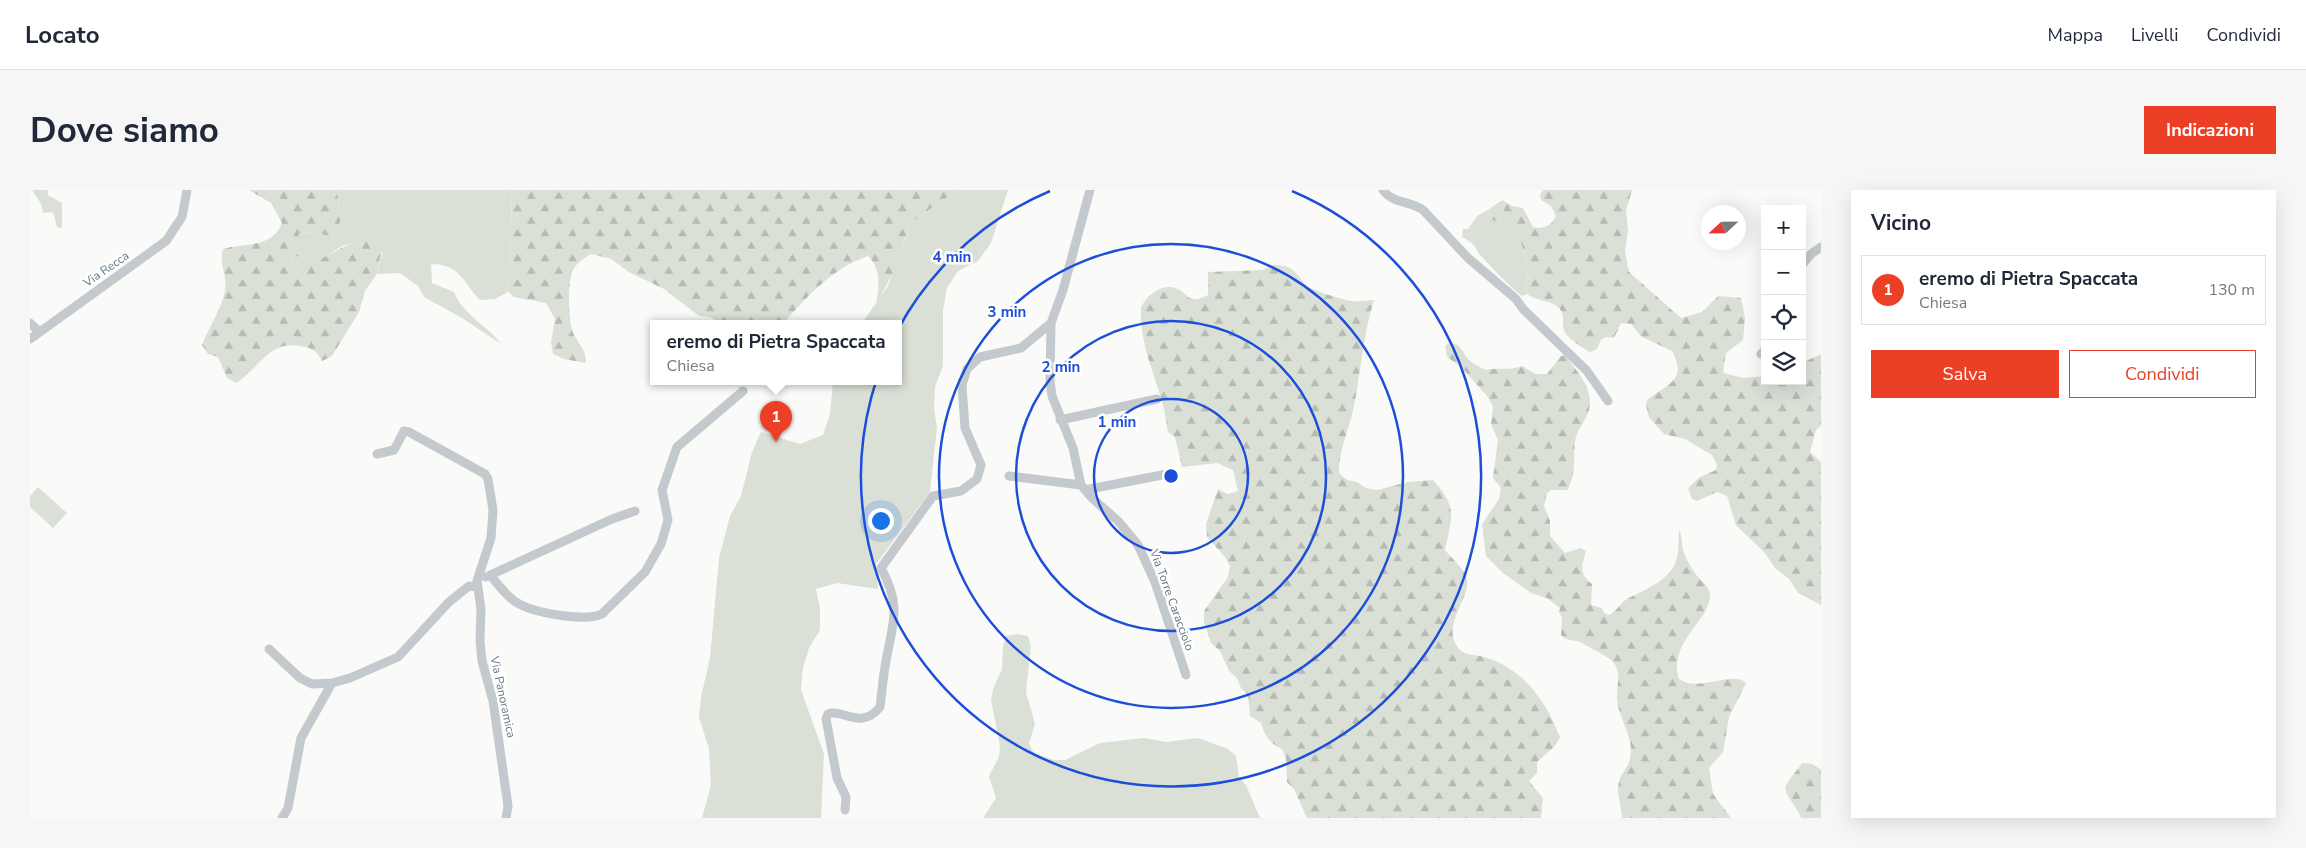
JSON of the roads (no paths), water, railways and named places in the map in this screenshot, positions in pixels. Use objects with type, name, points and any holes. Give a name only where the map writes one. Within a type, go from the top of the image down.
[{"type":"street","name":"Via Recca","points":[[30,339],[162,244],[178,226],[185,209],[187,190]]},
{"type":"street","points":[[1083,487],[1073,448],[1060,420],[1052,396],[1050,381],[1050,323],[1063,290],[1090,190]]},
{"type":"street","points":[[1383,190],[1388,195],[1405,204],[1417,206],[1423,210],[1468,258],[1516,299],[1529,316],[1587,371],[1608,401]]},
{"type":"street","points":[[1806,261],[1821,248]]},
{"type":"street","points":[[30,323],[39,332]]},
{"type":"street","points":[[845,810],[846,797],[837,778],[826,719],[828,714],[832,712],[854,720],[867,716],[880,708],[886,662],[895,624],[891,586],[881,568],[933,496],[961,491],[977,479],[981,465],[965,428],[962,385],[966,369],[980,357],[1021,348],[1050,323]]},
{"type":"street","points":[[490,575],[507,595],[520,605],[573,616],[597,616],[602,614],[645,572],[661,544],[668,520],[662,490],[677,447],[743,391]]},
{"type":"street","points":[[1060,420],[1157,399]]},
{"type":"street","points":[[377,454],[394,450],[404,430],[485,474],[490,485],[493,510],[491,538],[477,584]]},
{"type":"street","points":[[1009,476],[1083,487],[1172,473]]},
{"type":"street","name":"Via Torre Caracciolo","points":[[1083,487],[1118,521],[1138,544],[1154,582],[1186,674]]},
{"type":"street","points":[[269,649],[306,682],[312,684],[332,683],[370,671],[398,657],[449,602],[469,586],[477,584],[490,575],[612,519],[635,511]]},
{"type":"street","name":"Via Panoramica","points":[[477,584],[481,609],[482,661],[493,701],[498,732],[508,806],[506,818]]},
{"type":"street","points":[[282,818],[288,808],[301,738],[332,683]]},
{"type":"place","name":"eremo di Pietra Spaccata","points":[[776,442]]}]
